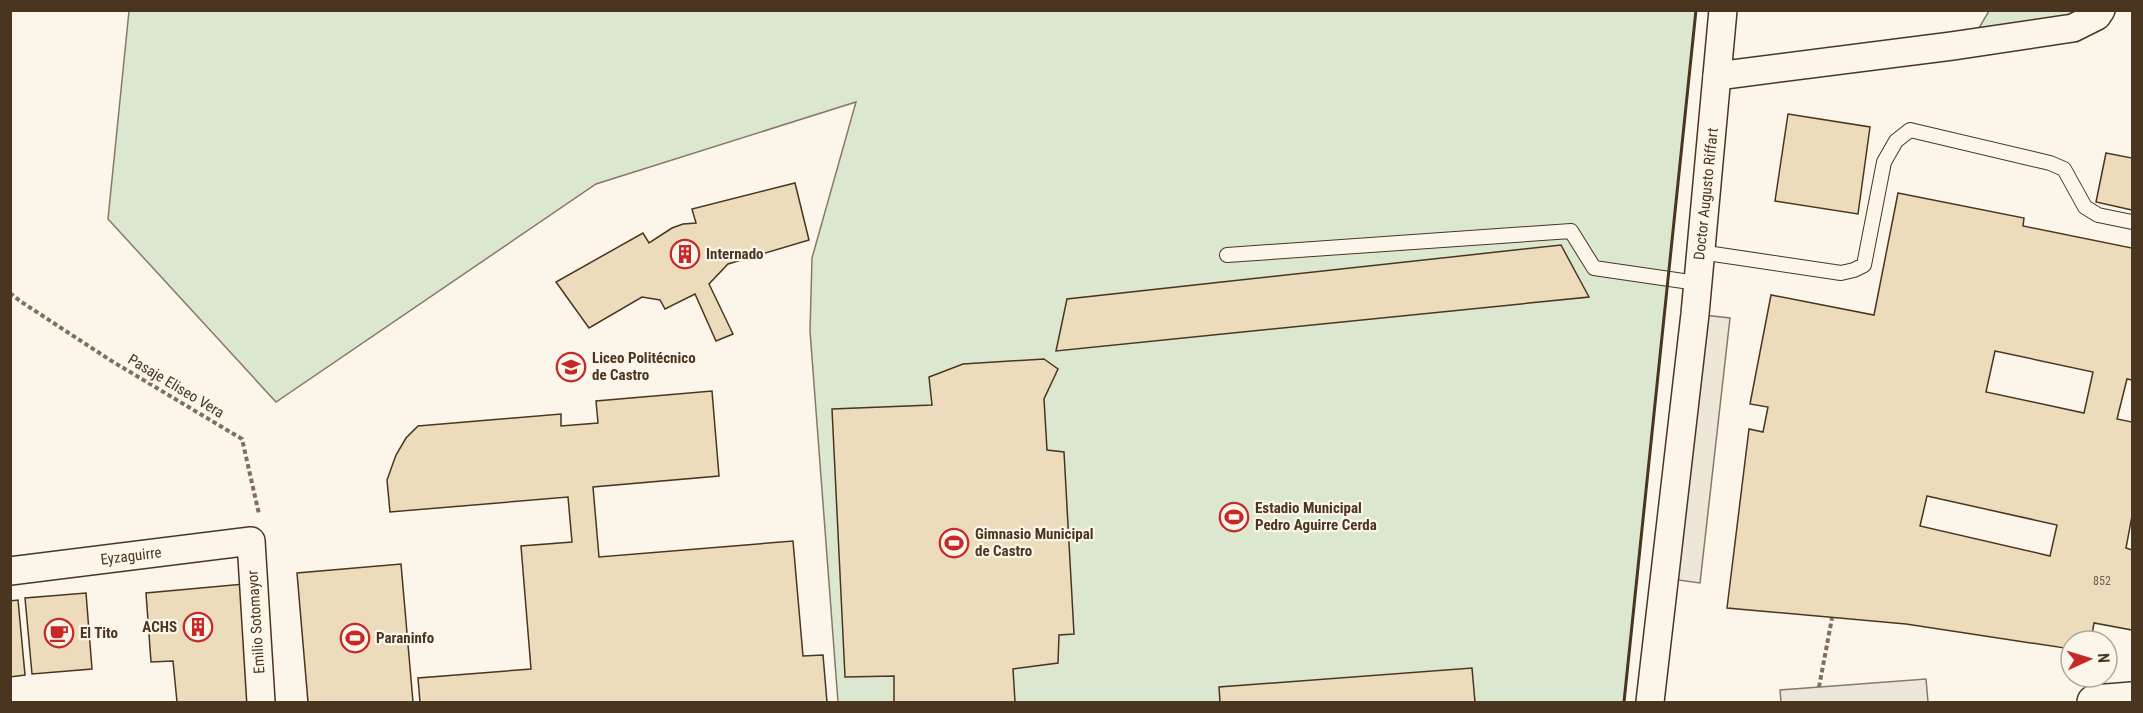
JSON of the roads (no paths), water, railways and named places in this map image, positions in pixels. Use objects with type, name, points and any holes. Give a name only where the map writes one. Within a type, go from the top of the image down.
[{"type":"main road","points":[[2094,702],[2133,699]]},
{"type":"street","name":"Doctor Augusto Riffart","points":[[1650,702],[1701,252],[1723,10]]},
{"type":"street","points":[[1718,76],[2073,28],[2097,16],[2101,10]]},
{"type":"street","name":"Eyzaguirre","points":[[10,571],[251,541]]},
{"type":"street","name":"Emilio Sotomayor","points":[[251,541],[261,702]]},
{"type":"lane","points":[[1701,252],[1840,273],[1864,265],[1884,162],[1896,141],[1910,129],[2050,163],[2064,169],[2085,207],[2098,215],[2133,222]]},
{"type":"lane","points":[[1227,255],[1571,231],[1594,268],[1697,283]]},
{"type":"place","name":"Internado","points":[[685,254]]},
{"type":"place","name":"Liceo Politécnico de Castro","points":[[571,367]]},
{"type":"place","name":"Estadio Municipal Pedro Aguirre Cerda","points":[[1234,517]]},
{"type":"place","name":"Gimnasio Municipal de Castro","points":[[954,543]]},
{"type":"place","name":"ACHS","points":[[198,627]]},
{"type":"place","name":"El Tito","points":[[59,633]]},
{"type":"place","name":"Paraninfo","points":[[355,638]]}]
